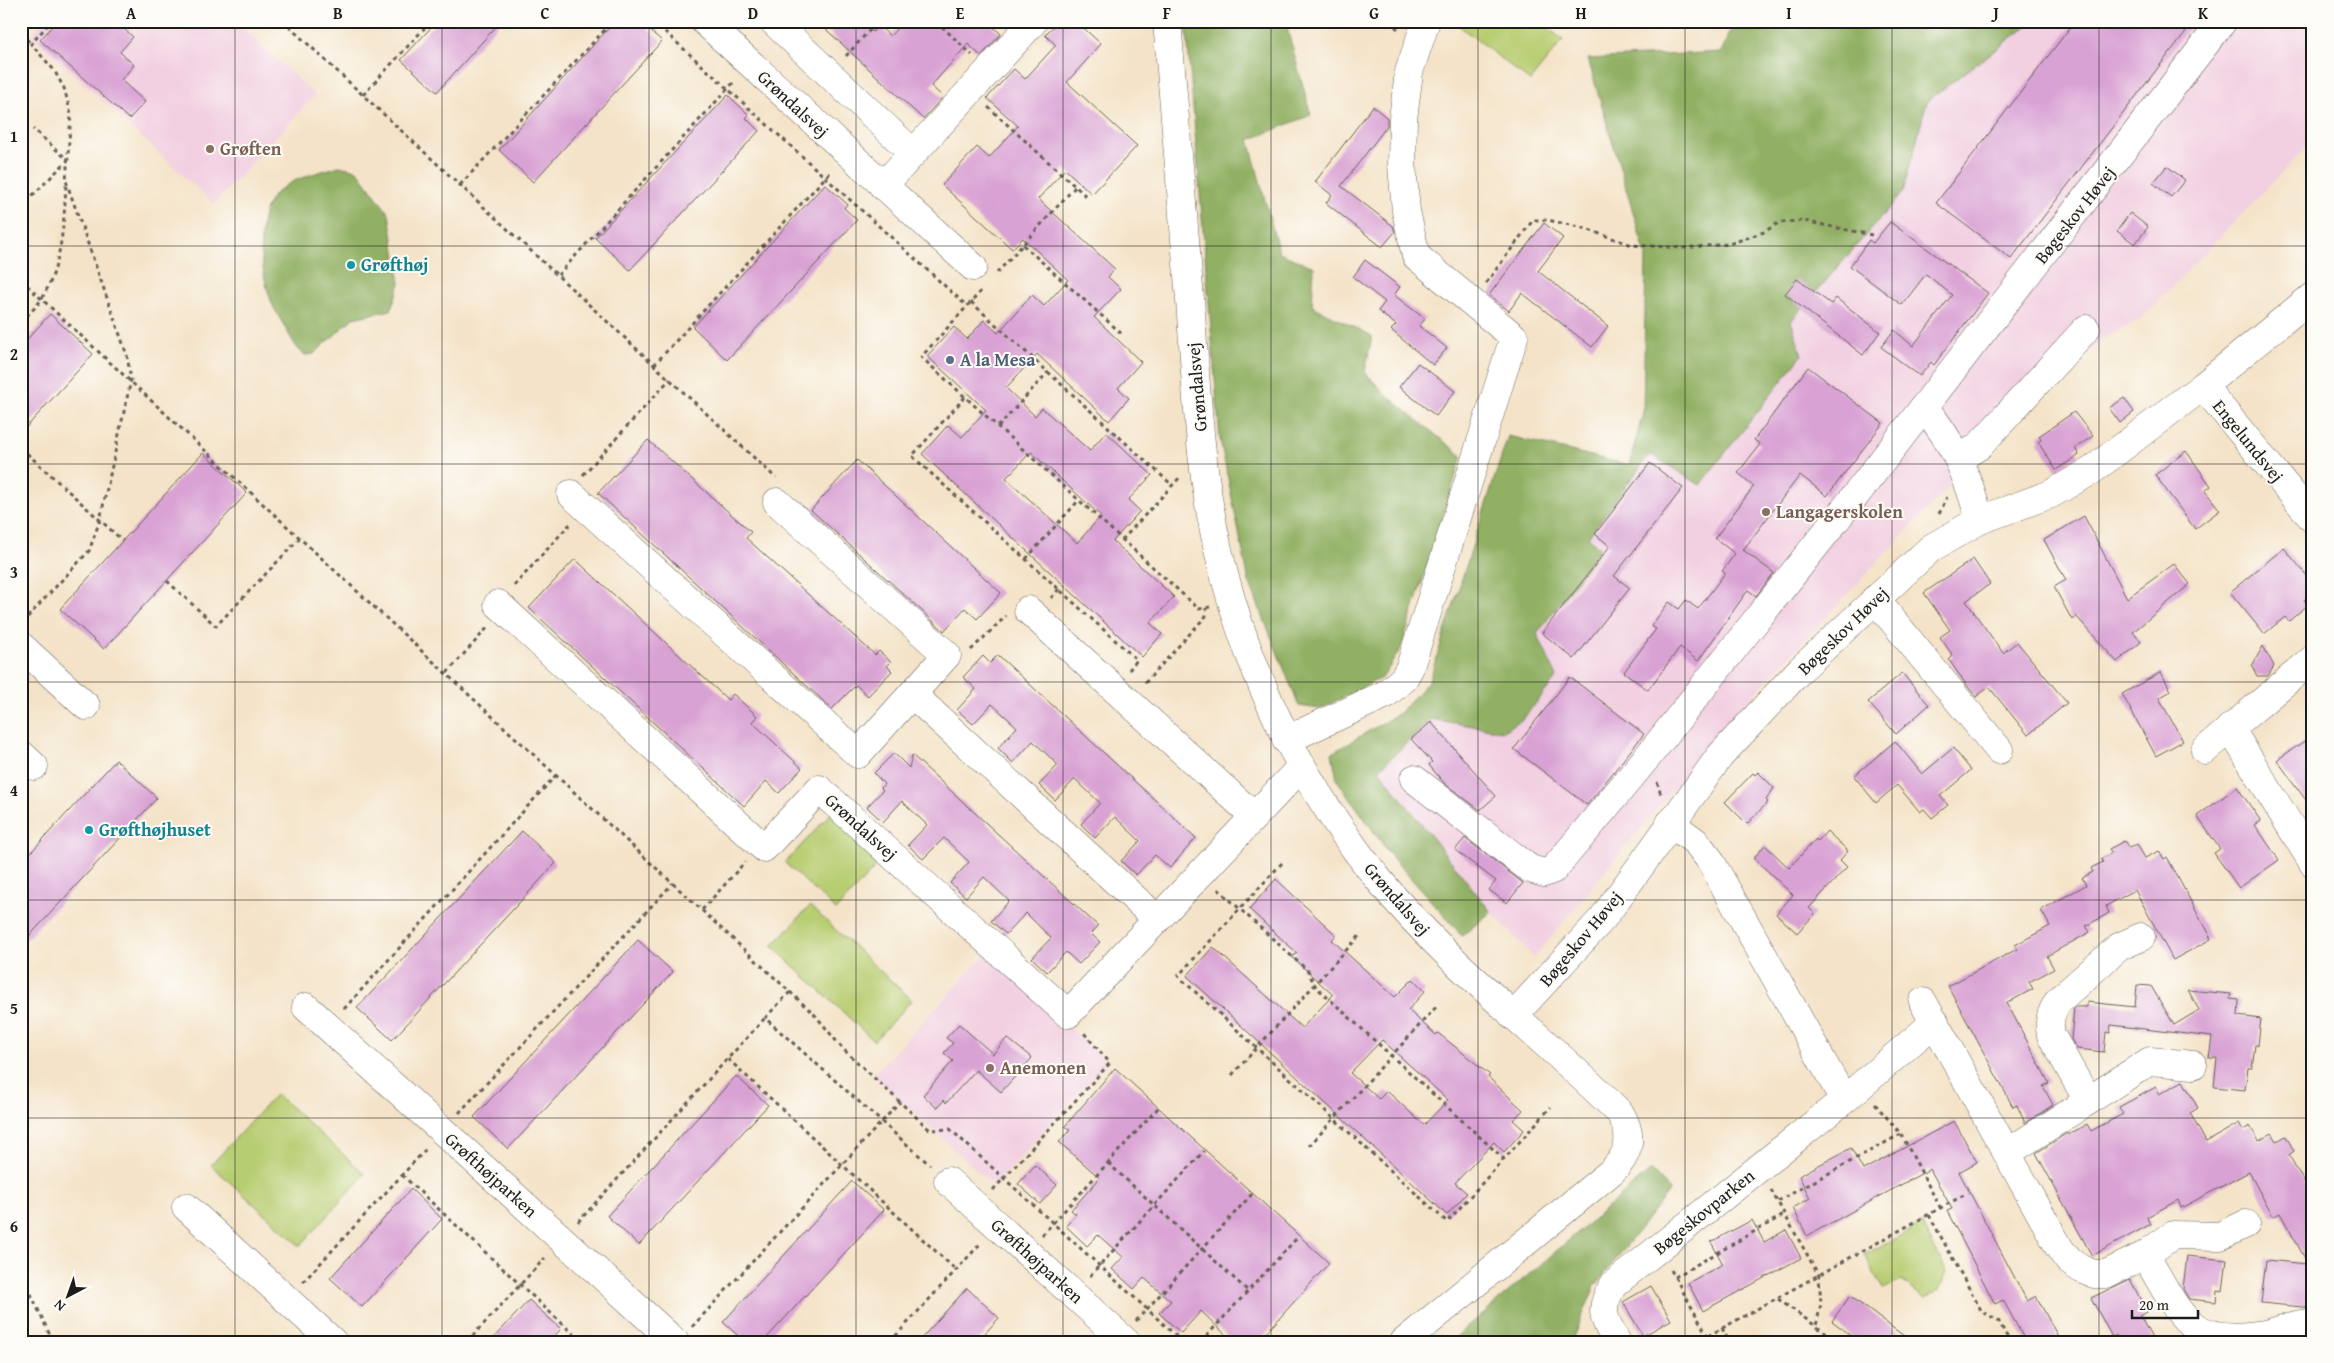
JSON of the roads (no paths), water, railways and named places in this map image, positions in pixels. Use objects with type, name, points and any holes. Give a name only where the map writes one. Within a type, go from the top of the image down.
[{"type":"street","name":"Grøndalsvej","points":[[704,21],[982,278]]},
{"type":"street","points":[[772,21],[913,152]]},
{"type":"street","points":[[883,186],[1034,21]]},
{"type":"street","name":"Grøndalsvej","points":[[1167,21],[1209,505],[1232,601],[1248,650],[1286,740],[1350,842],[1378,879],[1440,948],[1513,1016]]},
{"type":"street","points":[[1286,740],[1386,694],[1404,678],[1410,667],[1514,337],[1416,256],[1406,211],[1402,165],[1403,118],[1409,72],[1426,21]]},
{"type":"street","name":"Bøgeskov Høvej","points":[[1414,779],[1530,869],[1544,873],[1557,866],[1648,755],[1924,406],[2224,21]]},
{"type":"street","name":"Bøgeskov Høvej","points":[[1513,1016],[1603,918],[1720,756],[1800,670],[1931,548],[1980,520],[2051,494],[2091,471],[2203,386],[2313,296]]},
{"type":"street","points":[[1960,458],[1979,446],[2086,329]]},
{"type":"street","name":"Engelundsvej","points":[[2203,386],[2313,519]]},
{"type":"street","points":[[1924,406],[1945,433],[1960,458],[1980,520]]},
{"type":"street","points":[[578,500],[858,754],[947,655],[776,502]]},
{"type":"street","points":[[1875,599],[1998,750]]},
{"type":"street","name":"Grøndalsvej","points":[[501,607],[764,848],[819,789],[1068,1014],[1157,919]]},
{"type":"street","points":[[1028,610],[1254,816]]},
{"type":"street","points":[[21,646],[86,706]]},
{"type":"street","points":[[2204,750],[2310,666]]},
{"type":"street","points":[[912,694],[1157,919],[1302,766]]},
{"type":"street","points":[[2230,728],[2313,863]]},
{"type":"street","points":[[1670,823],[1696,842],[1710,860],[1852,1093]]},
{"type":"street","points":[[2088,1100],[2051,1034],[2049,1023],[2052,1012],[2058,1001],[2119,947],[2141,936]]},
{"type":"street","name":"Grøfthøjparken","points":[[306,1007],[562,1240],[683,1335]]},
{"type":"street","name":"Bøgeskovparken","points":[[1617,1342],[1605,1321],[1603,1306],[1614,1284],[1852,1093],[1929,1012],[2060,1249],[2069,1262],[2094,1274],[2106,1274],[2145,1255],[2173,1235],[2220,1236],[2246,1224]]},
{"type":"street","points":[[1404,1342],[1611,1172],[1627,1154],[1630,1141],[1628,1129],[1620,1113],[1513,1016]]},
{"type":"street","points":[[2007,1153],[2150,1061],[2193,1065]]},
{"type":"street","name":"Grøfthøjparken","points":[[948,1181],[1124,1340]]},
{"type":"street","points":[[186,1207],[333,1342]]},
{"type":"street","points":[[2145,1255],[2182,1315],[2206,1334],[2236,1338],[2266,1333],[2301,1323],[2313,1324]]},
{"type":"place","name":"Grøften","points":[[210,149]]},
{"type":"place","name":"Grøfthøj","points":[[351,265]]},
{"type":"place","name":"A la Mesa","points":[[950,360]]},
{"type":"place","name":"Langagerskolen","points":[[1766,512]]},
{"type":"place","name":"Grøfthøjhuset","points":[[89,830]]},
{"type":"place","name":"Anemonen","points":[[990,1068]]}]
